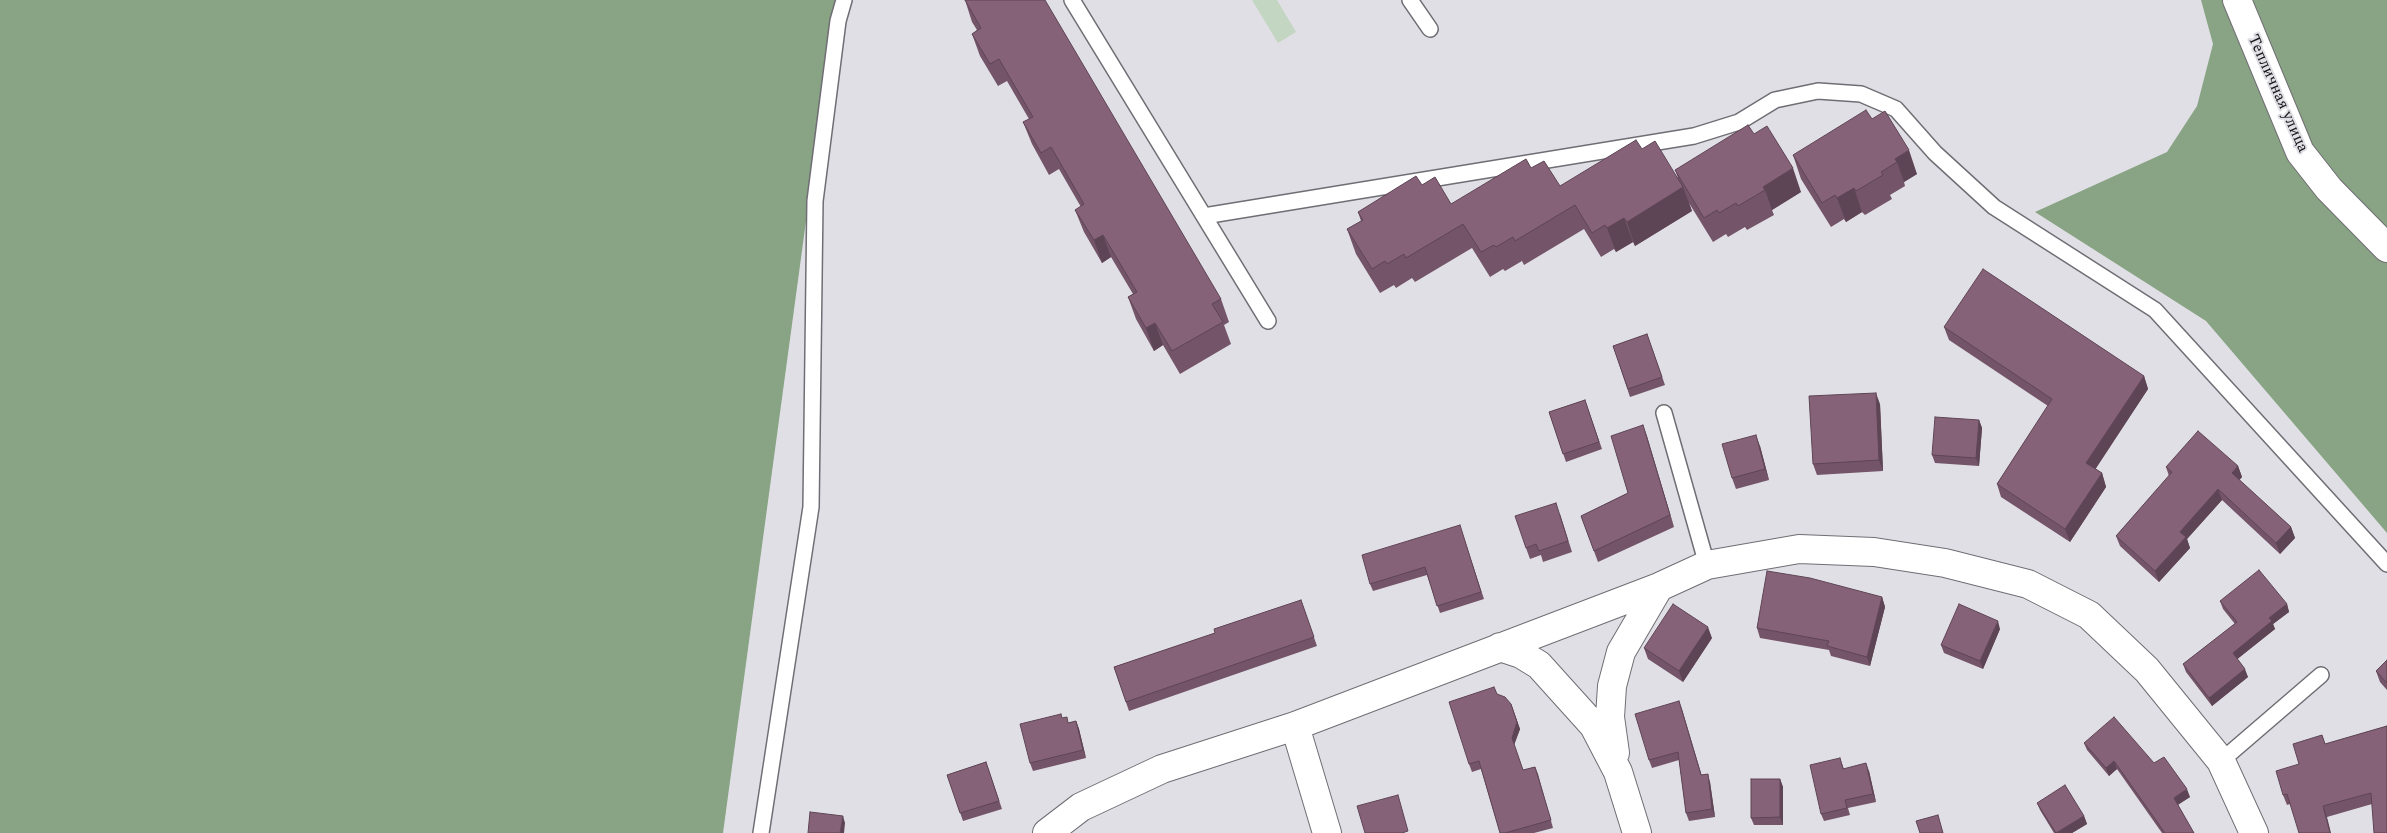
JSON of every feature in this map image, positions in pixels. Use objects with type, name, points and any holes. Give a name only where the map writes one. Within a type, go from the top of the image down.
[{"type":"street","name":"Тепличная улица","points":[[2236,0],[2300,152],[2329,189],[2387,248]]},
{"type":"street","points":[[1047,833],[1081,807],[1162,769],[1295,726],[1500,646],[1659,587],[1707,565],[1799,549],[1874,552],[1945,563],[2028,584],[2089,615],[2147,670],[2221,761],[2254,833]]},
{"type":"street","points":[[1618,772],[1610,717],[1612,686],[1621,652],[1659,587]]},
{"type":"street","points":[[1500,646],[1521,654],[1545,672],[1594,726],[1618,772],[1638,833]]},
{"type":"street","points":[[1295,726],[1327,833]]},
{"type":"lane","points":[[761,833],[811,507],[815,201],[838,21],[844,0]]},
{"type":"lane","points":[[1072,0],[1268,321]]},
{"type":"lane","points":[[1410,0],[1430,29]]},
{"type":"lane","points":[[1204,216],[1694,136],[1738,122],[1775,100],[1818,90],[1861,94],[1896,109],[1935,153],[1994,207],[2155,310],[2387,564]]},
{"type":"lane","points":[[1664,413],[1707,565]]},
{"type":"lane","points":[[2221,761],[2321,675]]},
{"type":"green space","points":[[0,0],[836,0],[723,833],[0,833]]},
{"type":"green space","points":[[1252,0],[1277,0],[1296,32],[1278,43]]},
{"type":"green space","points":[[2201,0],[2387,0],[2387,533],[2206,321],[2035,212],[2167,152],[2197,106],[2213,44]]},
{"type":"building","points":[[965,0],[1045,0],[1221,299],[1212,304],[1223,322],[1172,351],[1155,323],[1146,328],[1128,297],[1137,292],[1103,235],[1094,240],[1075,210],[1084,204],[1051,147],[1041,153],[1023,122],[1033,117],[999,59],[990,64],[972,34],[981,28]]},
{"type":"building","points":[[1866,110],[1872,119],[1885,111],[1909,150],[1895,159],[1897,162],[1881,172],[1883,175],[1856,191],[1854,188],[1837,198],[1835,195],[1822,203],[1793,155]]},
{"type":"building","points":[[1748,125],[1754,134],[1767,126],[1793,168],[1763,187],[1765,190],[1738,206],[1736,203],[1719,213],[1717,210],[1704,218],[1675,170]]},
{"type":"building","points":[[1636,140],[1642,149],[1655,141],[1683,187],[1627,222],[1624,218],[1607,228],[1605,225],[1592,233],[1575,205],[1515,241],[1513,237],[1496,247],[1494,245],[1481,252],[1463,224],[1406,258],[1404,254],[1387,264],[1385,261],[1372,269],[1347,229],[1363,220],[1358,212],[1416,176],[1422,185],[1435,177],[1451,204],[1526,159],[1531,168],[1544,161],[1560,186]]},
{"type":"building","points":[[1983,269],[2144,376],[2086,463],[2102,473],[2065,529],[1997,484],[2052,399],[1944,327]]},
{"type":"building","points":[[1647,334],[1662,377],[1628,389],[1613,346]]},
{"type":"building","points":[[1876,393],[1879,460],[1813,464],[1809,396]]},
{"type":"building","points":[[1585,400],[1599,442],[1563,454],[1549,412]]},
{"type":"building","points":[[1935,417],[1979,420],[1976,458],[1932,455]]},
{"type":"building","points":[[1643,425],[1670,515],[1594,551],[1581,516],[1628,493],[1611,436]]},
{"type":"building","points":[[2198,431],[2238,466],[2232,473],[2291,527],[2276,543],[2218,489],[2180,532],[2186,537],[2155,571],[2116,536],[2172,472],[2166,467]]},
{"type":"building","points":[[1756,435],[1765,469],[1732,478],[1722,444]]},
{"type":"building","points":[[1556,503],[1568,541],[1539,551],[1536,544],[1526,548],[1515,516]]},
{"type":"building","points":[[1460,525],[1481,592],[1437,606],[1425,567],[1370,584],[1362,555]]},
{"type":"building","points":[[2259,570],[2287,604],[2269,618],[2272,621],[2233,653],[2245,669],[2209,698],[2183,664],[2237,622],[2220,601]]},
{"type":"building","points":[[1767,571],[1810,578],[1882,597],[1867,657],[1827,646],[1829,641],[1757,628]]},
{"type":"building","points":[[1301,600],[1314,637],[1126,702],[1114,667],[1215,633],[1214,629]]},
{"type":"building","points":[[1673,604],[1708,627],[1679,671],[1644,648]]},
{"type":"building","points":[[1959,604],[1998,621],[1980,661],[1941,645]]},
{"type":"building","points":[[2387,660],[2387,683],[2376,671]]},
{"type":"building","points":[[1494,687],[1497,694],[1505,697],[1511,704],[1517,722],[1512,738],[1523,770],[1535,767],[1551,820],[1505,833],[1500,833],[1479,761],[1469,764],[1449,702]]},
{"type":"building","points":[[1679,701],[1701,775],[1708,774],[1712,809],[1686,813],[1678,752],[1649,760],[1635,714]]},
{"type":"building","points":[[1061,714],[1062,718],[1067,717],[1068,723],[1076,721],[1083,750],[1030,763],[1020,724]]},
{"type":"building","points":[[2114,717],[2154,763],[2164,757],[2187,789],[2174,798],[2194,833],[2165,833],[2114,761],[2106,768],[2084,743]]},
{"type":"building","points":[[2387,726],[2387,833],[2374,833],[2371,793],[2323,806],[2330,833],[2299,833],[2287,794],[2283,795],[2276,771],[2299,764],[2293,744],[2322,735],[2325,744]]},
{"type":"building","points":[[1840,758],[1843,769],[1866,763],[1873,794],[1845,800],[1847,808],[1821,814],[1810,765]]},
{"type":"building","points":[[986,762],[999,801],[960,813],[947,775]]},
{"type":"building","points":[[1751,779],[1780,779],[1780,817],[1751,818]]},
{"type":"building","points":[[2065,785],[2084,816],[2056,833],[2037,803]]},
{"type":"building","points":[[1398,795],[1408,831],[1402,833],[1365,833],[1357,806]]},
{"type":"building","points":[[810,812],[843,816],[840,833],[808,833]]},
{"type":"building","points":[[1938,815],[1943,833],[1920,833],[1916,821]]}]
